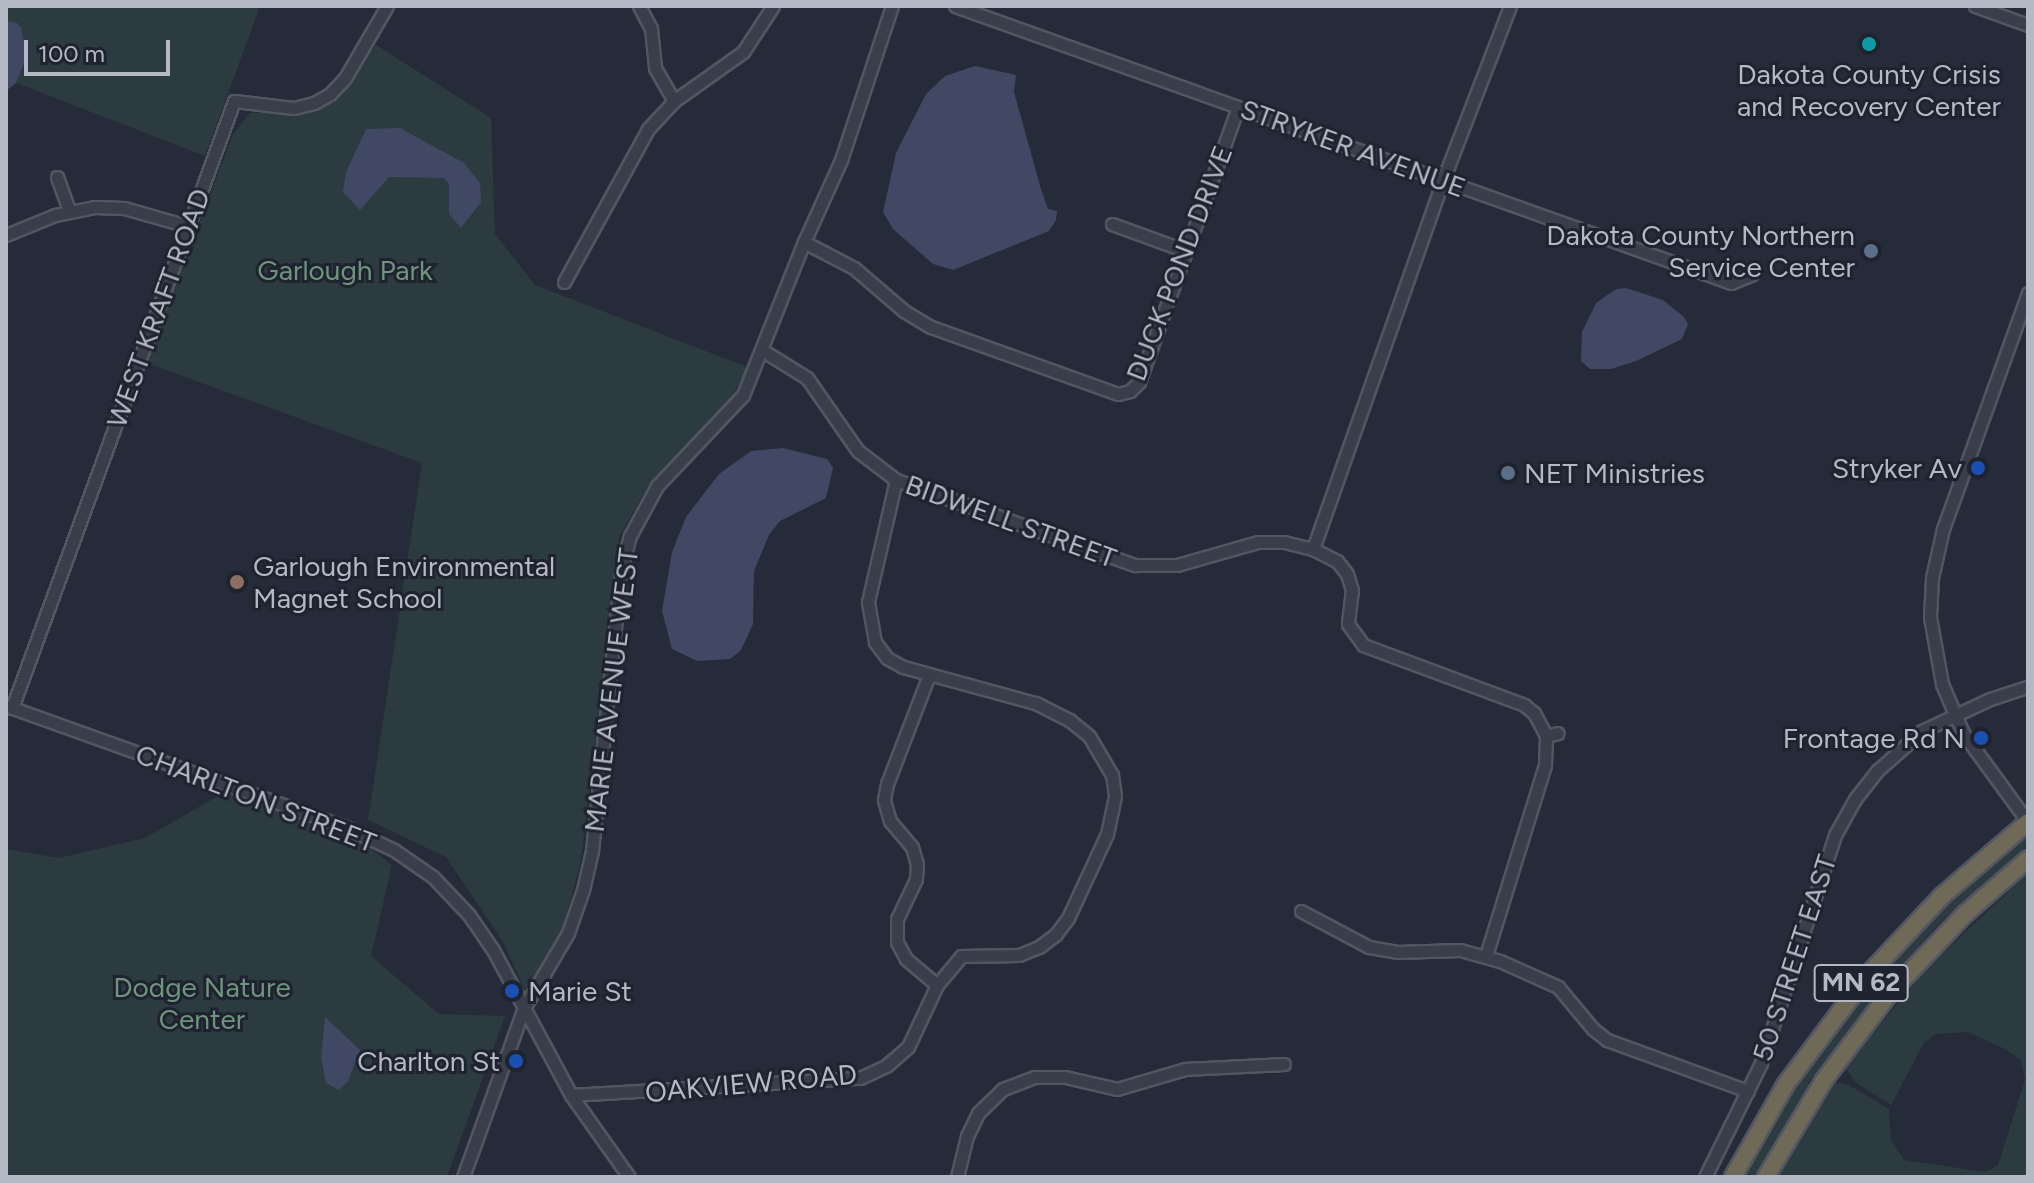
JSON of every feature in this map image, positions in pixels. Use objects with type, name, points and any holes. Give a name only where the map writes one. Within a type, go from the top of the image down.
[{"type":"highway","name":"MN 62","points":[[1733,1177],[1786,1084],[1866,977],[1942,896],[2028,822]]},
{"type":"highway","name":"MN 62","points":[[1766,1177],[1811,1098],[1889,994],[1965,914],[2028,859]]},
{"type":"street","name":"WEST KRAFT ROAD","points":[[9,707],[234,101],[294,108],[322,99],[345,78],[387,6]]},
{"type":"street","points":[[639,6],[651,29],[655,68],[674,101]]},
{"type":"street","points":[[564,282],[648,129],[674,101],[743,52],[773,6]]},
{"type":"street","name":"MARIE AVENUE WEST","points":[[463,1177],[524,1008],[568,933],[587,873],[621,571],[630,536],[657,486],[740,400],[841,160],[892,6]]},
{"type":"street","name":"STRYKER AVENUE","points":[[955,6],[1731,283],[1751,275]]},
{"type":"street","points":[[1486,956],[1552,735],[1534,713],[1512,699],[1358,641],[1347,618],[1352,590],[1347,574],[1337,561],[1313,549],[1443,180],[1510,6]]},
{"type":"street","points":[[1975,6],[2028,25]]},
{"type":"street","name":"DUCK POND DRIVE","points":[[804,242],[854,268],[904,311],[931,327],[1118,394],[1130,391],[1139,382],[1238,107]]},
{"type":"street","points":[[57,177],[70,212]]},
{"type":"street","points":[[6,235],[70,212],[95,207],[124,208],[187,226]]},
{"type":"street","points":[[1112,224],[1186,251]]},
{"type":"street","points":[[2028,293],[1943,529],[1932,578],[1933,650],[1956,716],[1963,733],[2028,822]]},
{"type":"street","name":"BIDWELL STREET","points":[[762,350],[807,378],[858,451],[896,480],[1135,565],[1177,565],[1258,542],[1284,542],[1313,549]]},
{"type":"street","name":"OAKVIEW ROAD","points":[[571,1095],[860,1078],[886,1066],[908,1047],[937,985],[961,956],[1019,955],[1039,947],[1056,934],[1107,834],[1115,796],[1112,775],[1102,753],[1069,720],[1035,703],[903,667],[887,658],[875,642],[868,602],[896,480]]},
{"type":"street","points":[[929,675],[887,784],[884,800],[890,821],[912,847],[917,864],[916,879],[897,919],[897,942],[906,959],[937,985]]},
{"type":"street","name":"50 STREET EAST","points":[[1705,1177],[1761,1063],[1835,835],[1855,799],[1878,770],[1922,731],[1990,699],[2028,687]]},
{"type":"street","name":"CHARLTON STREET","points":[[9,707],[347,828],[394,850],[433,877],[469,915],[493,950],[571,1095],[629,1177]]},
{"type":"street","points":[[1301,911],[1369,947],[1396,952],[1447,949],[1486,956],[1558,987],[1593,1029],[1607,1040],[1748,1091]]},
{"type":"street","points":[[957,1177],[978,1113],[1003,1089],[1035,1077],[1065,1077],[1117,1089],[1185,1069],[1284,1064]]},
{"type":"green space","points":[[6,6],[260,6],[205,156],[6,79]]},
{"type":"green space","name":"Garlough Park","points":[[376,45],[491,118],[495,234],[535,285],[747,367],[730,401],[651,481],[619,537],[581,860],[562,934],[525,990],[502,940],[446,857],[368,820],[422,463],[147,363],[233,134],[250,113],[319,111]]},
{"type":"green space","name":"Dodge Nature Center","points":[[225,792],[366,845],[392,865],[371,956],[439,1014],[505,1016],[447,1177],[6,1177],[6,849],[59,858],[145,838]]},
{"type":"green space","points":[[2019,839],[2026,839],[2026,846],[1942,921],[1881,987],[1808,1083],[1811,1086],[1758,1177],[1742,1177],[1792,1088],[1871,982],[1947,902]]},
{"type":"green space","points":[[2028,873],[2028,1177],[1777,1177],[1835,1082],[1849,1085],[1889,1109],[1891,1140],[1904,1160],[1986,1172],[1998,1165],[2025,1080],[2021,1060],[2005,1049],[1968,1032],[1935,1034],[1924,1043],[1891,1105],[1855,1082],[1845,1067],[1927,968]]},
{"type":"water","points":[[6,21],[17,23],[21,28],[27,56],[16,83],[6,91]]},
{"type":"water","points":[[975,66],[1016,75],[1014,92],[1041,189],[1048,209],[1057,211],[1056,220],[1049,231],[953,270],[933,264],[893,229],[883,212],[896,153],[926,94],[945,76]]},
{"type":"water","points":[[400,128],[464,163],[480,183],[481,202],[461,228],[449,214],[449,184],[444,178],[389,177],[360,210],[343,192],[346,172],[366,129]]},
{"type":"water","points":[[1626,288],[1663,300],[1684,317],[1688,324],[1682,339],[1636,361],[1611,369],[1590,369],[1581,361],[1582,332],[1596,303],[1616,289]]},
{"type":"water","points":[[783,448],[827,459],[833,468],[826,498],[780,521],[769,535],[754,571],[753,624],[741,650],[730,659],[697,661],[672,649],[662,611],[672,552],[686,517],[719,474],[751,451]]},
{"type":"water","points":[[325,1017],[360,1050],[348,1081],[339,1090],[326,1083],[321,1058]]},
{"type":"place","name":"Dakota County Crisis and Recovery Center","points":[[1869,44]]},
{"type":"place","name":"Dakota County Northern Service Center","points":[[1871,251]]},
{"type":"place","name":"Stryker Av","points":[[1978,468]]},
{"type":"place","name":"NET Ministries","points":[[1508,473]]},
{"type":"place","name":"Garlough Environmental Magnet School","points":[[237,582]]},
{"type":"place","name":"Frontage Rd N","points":[[1981,738]]},
{"type":"place","name":"Marie St","points":[[512,991]]},
{"type":"place","name":"Charlton St","points":[[516,1061]]}]
